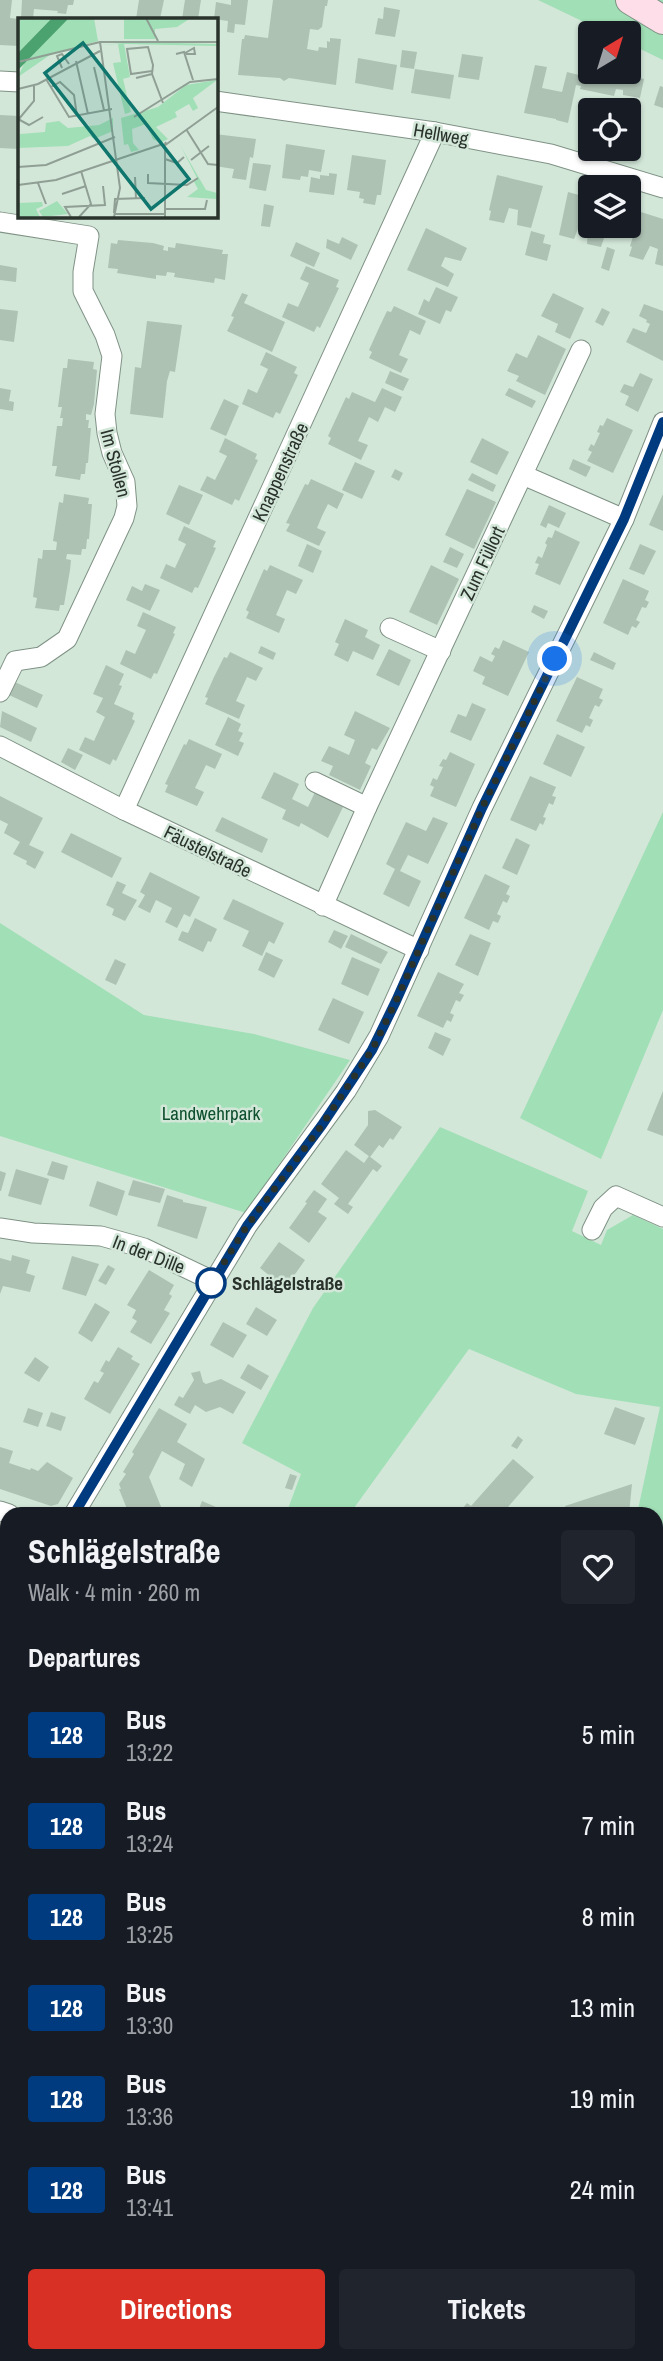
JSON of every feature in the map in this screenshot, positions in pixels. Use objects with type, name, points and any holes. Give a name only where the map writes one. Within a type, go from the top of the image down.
[{"type":"main road","points":[[630,0],[663,20]]},
{"type":"street","points":[[0,80],[18,82]]},
{"type":"street","name":"Hellweg","points":[[217,100],[435,132],[551,154],[663,188]]},
{"type":"street","name":"Knappenstraße","points":[[124,810],[435,132]]},
{"type":"street","name":"Im Stollen","points":[[0,222],[89,236],[83,291],[112,356],[105,414],[107,433],[128,493],[124,518],[67,639],[41,657],[15,661],[0,692]]},
{"type":"street","name":"Zum Füllort","points":[[323,906],[580,350]]},
{"type":"street","points":[[78,1507],[247,1226],[364,1064],[419,950],[482,808],[624,519],[663,422]]},
{"type":"street","points":[[523,475],[624,519]]},
{"type":"street","points":[[390,628],[441,651]]},
{"type":"street","name":"Fäustelstraße","points":[[0,746],[124,810],[419,950]]},
{"type":"street","points":[[315,782],[367,807]]},
{"type":"street","points":[[592,1230],[603,1208],[615,1196],[663,1217]]},
{"type":"street","name":"In der Dille","points":[[0,1228],[33,1233],[101,1236],[144,1248],[213,1281]]},
{"type":"green space","points":[[538,0],[663,0],[663,60],[641,49],[641,21],[582,21]]},
{"type":"green space","points":[[663,812],[663,1010],[601,1159],[520,1118]]},
{"type":"green space","name":"Landwehrpark","points":[[0,923],[144,1015],[254,1034],[350,1060],[246,1213],[0,1136]]},
{"type":"green space","points":[[440,1127],[588,1191],[572,1231],[601,1245],[607,1230],[633,1215],[663,1229],[663,1507],[639,1507],[660,1407],[576,1394],[469,1349],[355,1507],[289,1507],[301,1474],[242,1443],[313,1308]]},
{"type":"building","points":[[0,0],[12,0],[10,18],[18,19],[18,46],[0,45]]},
{"type":"building","points":[[22,0],[74,0],[73,5],[68,5],[66,14],[34,9],[33,18],[21,18]]},
{"type":"building","points":[[139,0],[164,0],[160,18],[136,18]]},
{"type":"building","points":[[185,0],[201,0],[198,18],[182,18]]},
{"type":"building","points":[[231,0],[248,0],[245,25],[235,24],[234,33],[227,32],[228,21],[214,18],[216,2],[231,5]]},
{"type":"building","points":[[273,0],[328,0],[322,27],[318,30],[310,29],[307,49],[318,51],[319,47],[327,48],[330,38],[341,39],[336,85],[289,78],[284,81],[280,78],[238,75],[242,39],[245,35],[268,38]]},
{"type":"building","points":[[384,7],[400,10],[395,37],[375,34],[378,18],[383,19]]},
{"type":"building","points":[[402,50],[417,52],[414,69],[400,67]]},
{"type":"building","points":[[462,54],[483,57],[479,80],[458,77]]},
{"type":"building","points":[[358,58],[397,65],[393,90],[355,83]]},
{"type":"building","points":[[535,65],[547,67],[542,88],[562,92],[567,72],[578,75],[578,84],[641,84],[641,78],[644,79],[640,98],[623,95],[623,90],[616,89],[614,96],[580,89],[581,86],[576,85],[568,123],[524,113]]},
{"type":"building","points":[[415,69],[454,75],[450,99],[411,93]]},
{"type":"building","points":[[660,86],[663,87],[663,108],[654,105]]},
{"type":"building","points":[[0,115],[18,116],[18,149],[0,148]]},
{"type":"building","points":[[217,134],[256,139],[246,180],[232,178],[234,169],[217,166]]},
{"type":"building","points":[[286,144],[325,150],[321,172],[309,170],[308,177],[301,176],[300,180],[282,178]]},
{"type":"building","points":[[352,155],[386,160],[381,195],[377,195],[375,205],[363,203],[364,199],[359,198],[360,192],[347,190]]},
{"type":"building","points":[[253,163],[271,165],[266,191],[249,188]]},
{"type":"building","points":[[329,173],[337,174],[334,195],[309,192],[311,177],[320,179],[320,175],[329,176]]},
{"type":"building","points":[[497,175],[543,186],[531,228],[517,225],[518,210],[509,208],[504,223],[489,220]]},
{"type":"building","points":[[568,192],[578,195],[578,229],[574,239],[559,235]]},
{"type":"building","points":[[264,204],[274,206],[270,227],[261,226]]},
{"type":"building","points":[[641,212],[663,219],[663,266],[655,264],[658,249],[650,246],[643,260],[629,256],[633,238],[641,238]]},
{"type":"building","points":[[426,228],[467,248],[461,261],[445,257],[441,266],[454,274],[448,287],[407,270]]},
{"type":"building","points":[[531,231],[545,235],[543,243],[551,245],[547,261],[525,255]]},
{"type":"building","points":[[342,237],[358,245],[351,260],[326,248],[327,239],[339,244]]},
{"type":"building","points":[[587,238],[604,238],[601,247],[587,244]]},
{"type":"building","points":[[118,240],[153,243],[164,246],[163,250],[168,251],[168,247],[175,248],[176,243],[223,250],[222,254],[228,254],[225,280],[215,278],[214,283],[174,277],[175,273],[167,272],[166,276],[156,275],[156,279],[117,273],[118,269],[108,268],[111,243],[117,244]]},
{"type":"building","points":[[296,242],[320,253],[314,267],[290,256]]},
{"type":"building","points":[[607,247],[615,250],[609,271],[601,268]]},
{"type":"building","points":[[0,265],[17,268],[16,282],[0,280]]},
{"type":"building","points":[[306,266],[339,280],[336,287],[339,288],[320,328],[317,326],[314,332],[282,317],[288,303],[298,307],[309,283],[300,279]]},
{"type":"building","points":[[436,287],[458,297],[451,312],[446,310],[440,324],[418,314],[424,299],[429,302]]},
{"type":"building","points":[[242,293],[248,295],[244,303],[285,322],[272,352],[227,331]]},
{"type":"building","points":[[553,293],[584,308],[570,339],[555,332],[558,324],[541,316]]},
{"type":"building","points":[[644,304],[663,311],[663,361],[626,342],[633,328],[646,333],[650,324],[639,316]]},
{"type":"building","points":[[394,306],[426,321],[420,335],[410,330],[399,355],[408,359],[401,373],[369,358],[372,352],[369,350],[387,311],[391,312]]},
{"type":"building","points":[[602,308],[610,312],[603,326],[595,322]]},
{"type":"building","points":[[0,309],[18,311],[14,342],[0,340]]},
{"type":"building","points":[[147,321],[182,325],[175,372],[170,371],[167,381],[163,418],[130,414],[135,367],[141,368]]},
{"type":"building","points":[[538,335],[566,349],[545,395],[516,381],[519,376],[507,371],[516,353],[527,358]]},
{"type":"building","points":[[266,352],[297,367],[294,373],[298,375],[280,414],[276,412],[273,418],[242,404],[248,389],[257,393],[268,369],[260,365]]},
{"type":"building","points":[[68,359],[94,362],[93,369],[97,370],[94,404],[91,415],[86,414],[86,420],[89,420],[88,428],[91,428],[88,463],[80,480],[55,476],[57,466],[52,466],[57,426],[62,426],[62,407],[58,407],[63,368],[67,368]]},
{"type":"building","points":[[390,371],[409,379],[403,391],[385,383]]},
{"type":"building","points":[[640,373],[653,379],[638,412],[625,405],[629,396],[620,392],[624,384],[633,387]]},
{"type":"building","points":[[0,388],[11,390],[9,401],[14,402],[13,411],[0,409]]},
{"type":"building","points":[[382,388],[402,397],[395,412],[385,407],[378,422],[369,417],[358,441],[368,445],[361,460],[328,444],[331,438],[328,436],[346,397],[349,399],[352,392],[375,402]]},
{"type":"building","points":[[509,388],[536,401],[532,408],[505,395]]},
{"type":"building","points":[[224,399],[239,406],[226,436],[210,429]]},
{"type":"building","points":[[607,418],[633,430],[613,473],[587,461],[592,452],[588,450],[591,444],[594,446],[600,433],[597,432],[600,425],[603,426]]},
{"type":"building","points":[[225,438],[257,454],[255,459],[258,460],[239,501],[235,499],[232,505],[200,490],[207,476],[215,480],[227,456],[219,452]]},
{"type":"building","points":[[482,438],[509,452],[497,475],[470,462]]},
{"type":"building","points":[[573,459],[591,467],[586,477],[569,469]]},
{"type":"building","points":[[355,462],[375,471],[362,499],[342,490]]},
{"type":"building","points":[[395,469],[403,473],[399,481],[391,477]]},
{"type":"building","points":[[472,473],[496,485],[493,492],[468,480]]},
{"type":"building","points":[[311,479],[344,494],[337,509],[328,504],[322,516],[317,528],[326,532],[319,546],[286,531],[290,524],[286,523],[305,484],[308,485]]},
{"type":"building","points":[[179,485],[203,495],[189,525],[166,514]]},
{"type":"building","points":[[467,489],[496,502],[474,549],[445,535]]},
{"type":"building","points":[[64,494],[89,498],[88,504],[92,504],[89,539],[81,555],[67,554],[66,559],[71,560],[64,605],[60,605],[59,611],[35,608],[37,598],[33,597],[38,558],[42,559],[43,550],[56,550],[57,542],[53,541],[59,502],[63,503]]},
{"type":"building","points":[[663,494],[663,531],[649,525]]},
{"type":"building","points":[[549,505],[566,513],[559,528],[548,523],[546,528],[540,525]]},
{"type":"building","points":[[184,526],[216,541],[213,547],[216,548],[198,588],[195,587],[192,593],[160,578],[166,564],[175,568],[186,544],[178,540]]},
{"type":"building","points":[[555,530],[580,542],[560,585],[535,574],[539,564],[535,563],[538,556],[542,558],[547,545],[545,543],[548,537],[552,538]]},
{"type":"building","points":[[307,544],[322,551],[313,573],[298,566]]},
{"type":"building","points":[[640,544],[656,551],[644,575],[629,569]]},
{"type":"building","points":[[450,547],[464,554],[457,568],[443,562]]},
{"type":"building","points":[[270,565],[303,580],[296,594],[287,590],[276,615],[285,619],[279,633],[246,618],[249,612],[246,610],[264,569],[267,571]]},
{"type":"building","points":[[431,565],[459,579],[437,625],[409,612]]},
{"type":"building","points":[[623,579],[649,591],[645,600],[649,602],[646,608],[642,607],[636,620],[640,622],[636,628],[632,626],[628,635],[603,623]]},
{"type":"building","points":[[145,584],[160,590],[150,611],[126,600],[132,586],[142,591]]},
{"type":"building","points":[[534,605],[548,611],[544,619],[531,612]]},
{"type":"building","points":[[143,612],[176,627],[157,674],[154,673],[151,679],[120,664],[126,650],[135,654],[146,630],[137,626]]},
{"type":"building","points":[[345,619],[368,630],[365,637],[380,645],[373,660],[353,651],[348,662],[334,655],[339,644],[335,642]]},
{"type":"building","points":[[503,640],[529,652],[508,696],[482,684],[485,677],[473,671],[480,656],[492,662],[495,656],[491,654],[495,647],[499,649]]},
{"type":"building","points":[[261,646],[276,653],[273,660],[258,653]]},
{"type":"building","points":[[389,649],[411,660],[399,686],[376,675]]},
{"type":"building","points":[[230,652],[263,668],[256,681],[247,677],[236,701],[245,705],[239,719],[205,704],[208,698],[205,697],[214,677],[224,657],[227,658]]},
{"type":"building","points":[[594,652],[616,663],[613,670],[590,660]]},
{"type":"building","points":[[106,665],[124,674],[114,704],[134,713],[132,719],[135,721],[116,761],[113,759],[110,765],[79,750],[85,737],[94,741],[105,717],[96,712],[103,698],[93,694]]},
{"type":"building","points":[[577,677],[603,689],[599,698],[603,700],[599,707],[595,705],[589,718],[593,720],[590,727],[586,725],[582,733],[556,721]]},
{"type":"building","points":[[15,682],[43,695],[37,708],[9,695]]},
{"type":"building","points":[[472,703],[486,709],[471,741],[450,732],[458,714],[466,717]]},
{"type":"building","points":[[2,711],[37,728],[31,742],[0,727]]},
{"type":"building","points":[[355,711],[390,728],[377,750],[372,748],[365,763],[371,766],[360,790],[329,775],[333,766],[321,761],[329,746],[349,755],[355,740],[344,735]]},
{"type":"building","points":[[228,717],[241,724],[238,731],[243,733],[239,741],[244,743],[238,756],[215,745]]},
{"type":"building","points":[[557,734],[585,747],[571,777],[543,764]]},
{"type":"building","points":[[189,739],[222,754],[215,769],[206,765],[195,788],[204,792],[197,806],[165,792],[168,785],[165,784]]},
{"type":"building","points":[[68,748],[83,755],[75,770],[61,762]]},
{"type":"building","points":[[450,752],[475,764],[456,807],[430,796],[434,787],[430,785],[433,778],[437,780],[443,767],[439,766]]},
{"type":"building","points":[[274,772],[299,784],[292,799],[308,807],[315,792],[343,807],[328,838],[301,823],[299,827],[282,819],[286,810],[261,798]]},
{"type":"building","points":[[530,776],[556,787],[552,796],[556,797],[553,805],[549,803],[543,817],[546,818],[543,825],[540,823],[536,831],[510,820]]},
{"type":"building","points":[[0,796],[43,818],[29,845],[44,852],[35,869],[26,864],[27,861],[13,854],[20,842],[4,833],[8,824],[0,820]]},
{"type":"building","points":[[222,817],[268,839],[262,853],[215,831]]},
{"type":"building","points":[[433,817],[448,823],[428,864],[408,855],[400,871],[421,881],[409,907],[383,894],[395,869],[386,864],[406,822],[426,831]]},
{"type":"building","points":[[71,833],[122,858],[112,878],[61,852]]},
{"type":"building","points":[[516,838],[530,845],[517,875],[502,868]]},
{"type":"building","points":[[150,872],[200,897],[190,917],[184,914],[177,928],[165,922],[172,908],[156,900],[150,913],[138,907],[145,895],[140,892]]},
{"type":"building","points":[[485,874],[510,886],[506,894],[510,896],[507,903],[503,901],[497,914],[501,916],[498,923],[493,921],[489,930],[464,918]]},
{"type":"building","points":[[117,881],[126,885],[122,893],[137,900],[125,921],[112,915],[114,909],[106,905]]},
{"type":"building","points":[[233,899],[284,923],[274,944],[269,941],[262,956],[242,946],[249,931],[223,919]]},
{"type":"building","points":[[195,918],[217,929],[203,952],[178,940],[182,931],[188,933]]},
{"type":"building","points":[[334,930],[348,936],[341,949],[328,942]]},
{"type":"building","points":[[351,934],[388,952],[381,964],[345,947]]},
{"type":"building","points":[[470,934],[491,943],[478,976],[455,965]]},
{"type":"building","points":[[266,952],[283,960],[274,978],[258,970]]},
{"type":"building","points":[[352,957],[380,969],[368,996],[341,984]]},
{"type":"building","points":[[115,959],[126,964],[116,985],[105,980]]},
{"type":"building","points":[[438,972],[464,984],[459,993],[464,995],[460,1002],[456,1000],[450,1013],[454,1015],[451,1022],[447,1020],[443,1028],[417,1016]]},
{"type":"building","points":[[333,998],[364,1012],[349,1044],[318,1030]]},
{"type":"building","points":[[435,1032],[451,1039],[443,1056],[428,1048]]},
{"type":"building","points":[[663,1091],[663,1136],[647,1130]]},
{"type":"building","points":[[375,1110],[402,1127],[393,1140],[390,1138],[383,1148],[379,1145],[370,1157],[354,1145],[368,1125],[368,1111]]},
{"type":"building","points":[[346,1150],[364,1163],[369,1156],[382,1166],[377,1172],[373,1169],[348,1204],[353,1207],[348,1214],[334,1204],[339,1198],[321,1184]]},
{"type":"building","points":[[52,1161],[68,1166],[64,1180],[47,1175]]},
{"type":"building","points":[[16,1169],[49,1179],[41,1205],[8,1196]]},
{"type":"building","points":[[0,1171],[6,1173],[1,1191],[0,1191]]},
{"type":"building","points":[[133,1180],[165,1189],[160,1203],[128,1195]]},
{"type":"building","points":[[97,1181],[125,1191],[117,1216],[89,1206]]},
{"type":"building","points":[[314,1190],[327,1199],[318,1212],[327,1218],[309,1243],[289,1228]]},
{"type":"building","points":[[167,1195],[183,1202],[207,1207],[197,1239],[157,1226]]},
{"type":"building","points":[[279,1242],[305,1260],[286,1287],[276,1280],[271,1280],[260,1268]]},
{"type":"building","points":[[12,1255],[30,1260],[26,1273],[35,1276],[30,1292],[3,1286],[0,1294],[0,1258],[11,1261]]},
{"type":"building","points":[[72,1256],[99,1264],[86,1296],[62,1289]]},
{"type":"building","points":[[108,1265],[115,1269],[106,1285],[98,1281]]},
{"type":"building","points":[[149,1270],[174,1285],[169,1294],[172,1296],[164,1310],[170,1313],[151,1344],[130,1332],[137,1321],[132,1318],[136,1310],[127,1305]]},
{"type":"building","points":[[95,1303],[110,1312],[92,1342],[78,1333]]},
{"type":"building","points":[[256,1307],[277,1320],[267,1336],[246,1324]]},
{"type":"building","points":[[223,1322],[247,1335],[233,1358],[210,1345]]},
{"type":"building","points":[[118,1347],[140,1364],[110,1414],[84,1399],[94,1381],[98,1383],[104,1373],[100,1371],[106,1360],[109,1362]]},
{"type":"building","points":[[35,1357],[49,1367],[39,1382],[24,1373]]},
{"type":"building","points":[[248,1364],[269,1376],[261,1390],[240,1378]]},
{"type":"building","points":[[200,1371],[206,1384],[221,1379],[246,1392],[233,1414],[220,1407],[206,1412],[195,1405],[190,1414],[174,1405],[179,1396],[183,1398],[194,1380],[191,1373]]},
{"type":"building","points":[[615,1407],[645,1418],[635,1445],[604,1434]]},
{"type":"building","points":[[28,1408],[43,1413],[38,1427],[23,1422]]},
{"type":"building","points":[[159,1408],[187,1424],[177,1442],[205,1459],[192,1487],[179,1479],[185,1464],[162,1451],[149,1477],[161,1507],[126,1507],[119,1484],[126,1474],[123,1472],[134,1454],[132,1452]]},
{"type":"building","points":[[51,1412],[66,1417],[61,1431],[46,1426]]},
{"type":"building","points":[[518,1436],[523,1440],[517,1449],[511,1446]]},
{"type":"building","points":[[0,1447],[13,1451],[9,1463],[38,1471],[47,1462],[73,1478],[58,1504],[51,1506],[0,1489]]},
{"type":"building","points":[[513,1459],[534,1477],[508,1507],[464,1507],[467,1503],[471,1506]]},
{"type":"building","points":[[290,1474],[297,1476],[292,1490],[285,1488]]},
{"type":"building","points":[[632,1484],[630,1507],[565,1506]]},
{"type":"building","points":[[202,1501],[216,1507],[200,1507]]},
{"type":"bus line","name":"128","points":[[78,1507],[247,1226],[322,1125],[372,1050],[482,808],[624,519],[663,422]]},
{"type":"place","name":"Schlägelstraße","points":[[211,1283]]},
{"type":"route","points":[[211,1283],[247,1226],[322,1125],[372,1050],[482,808],[555,659]]}]
